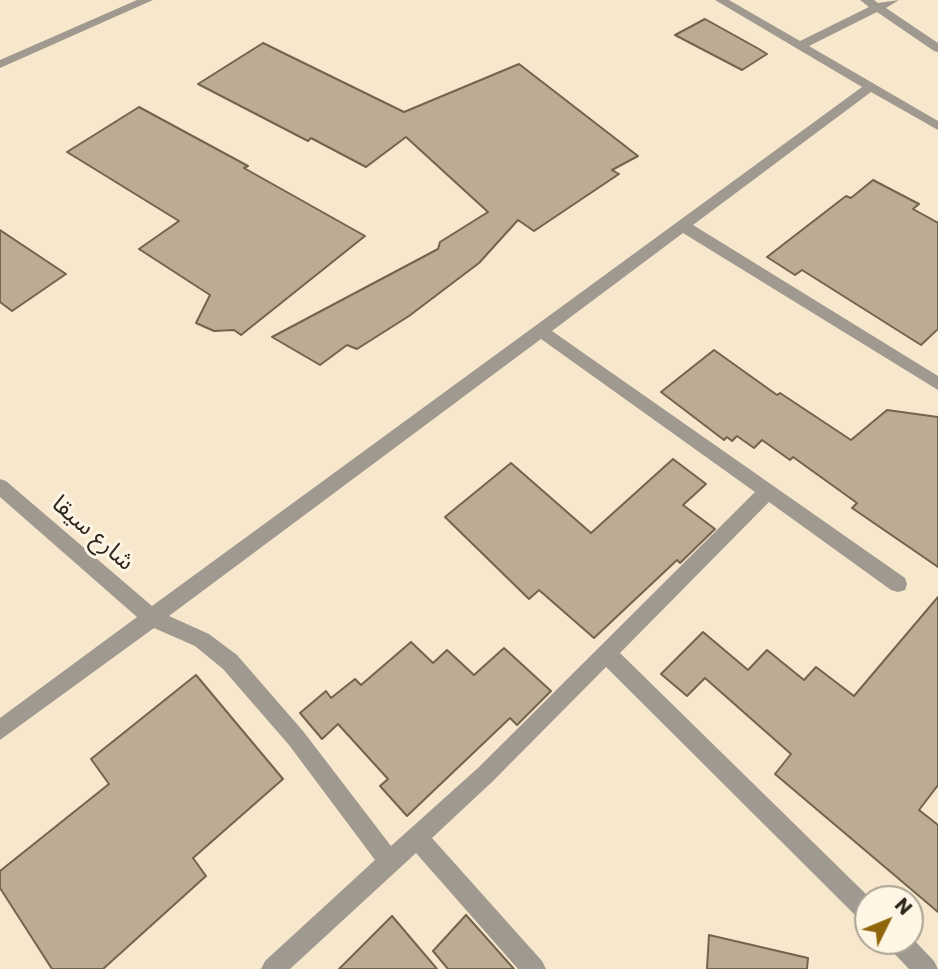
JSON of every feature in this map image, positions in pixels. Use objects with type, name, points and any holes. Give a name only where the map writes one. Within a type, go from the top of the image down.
[{"type":"street","points":[[0,64],[146,0]]},
{"type":"street","points":[[721,0],[938,126]]},
{"type":"street","points":[[866,0],[938,48]]},
{"type":"street","points":[[800,46],[893,0]]},
{"type":"street","points":[[0,730],[870,88]]},
{"type":"street","points":[[683,226],[938,384]]},
{"type":"street","points":[[541,331],[898,584]]},
{"type":"street","name":"شارع سيقا","points":[[0,486],[152,618],[202,640],[230,662],[296,738],[390,862]]},
{"type":"street","points":[[273,969],[486,774],[767,492]]},
{"type":"street","points":[[606,653],[854,898]]},
{"type":"street","points":[[417,837],[534,969]]},
{"type":"street","points":[[912,955],[926,969]]},
{"type":"building","points":[[705,19],[767,54],[742,70],[675,35]]},
{"type":"building","points":[[263,43],[404,112],[519,64],[638,156],[612,170],[619,174],[534,231],[518,220],[479,263],[409,316],[357,349],[347,345],[320,365],[272,337],[438,249],[440,242],[488,212],[406,137],[366,167],[311,138],[308,141],[198,84]]},
{"type":"building","points":[[139,107],[248,166],[244,168],[365,236],[241,335],[234,330],[214,331],[196,323],[210,295],[139,249],[179,221],[67,152]]},
{"type":"building","points":[[873,180],[919,204],[913,209],[938,223],[938,329],[921,345],[802,270],[795,275],[767,257],[846,196],[851,198]]},
{"type":"building","points":[[0,230],[66,274],[12,311],[0,302]]},
{"type":"building","points":[[714,350],[777,395],[780,393],[851,440],[887,410],[938,417],[938,567],[852,508],[857,503],[793,457],[790,460],[762,440],[754,448],[737,436],[732,441],[727,437],[724,440],[661,392]]},
{"type":"building","points":[[673,459],[706,484],[683,505],[715,529],[680,563],[677,560],[594,638],[539,590],[529,599],[445,517],[511,463],[591,533]]},
{"type":"building","points":[[938,597],[938,785],[919,810],[938,825],[938,912],[924,900],[924,885],[906,885],[775,774],[791,754],[705,678],[687,696],[661,674],[703,632],[748,670],[767,650],[804,680],[816,667],[854,696]]},
{"type":"building","points":[[411,642],[433,663],[447,650],[474,675],[504,648],[551,691],[517,725],[510,718],[407,816],[380,786],[388,779],[338,724],[322,739],[300,713],[326,691],[331,698],[355,679],[361,685]]},
{"type":"building","points":[[196,675],[283,779],[193,858],[206,876],[103,969],[52,969],[0,888],[0,871],[109,784],[91,759]]},
{"type":"building","points":[[466,915],[514,969],[448,969],[433,951]]},
{"type":"building","points":[[392,916],[437,969],[339,969]]},
{"type":"building","points":[[709,935],[808,958],[807,969],[707,969]]}]
